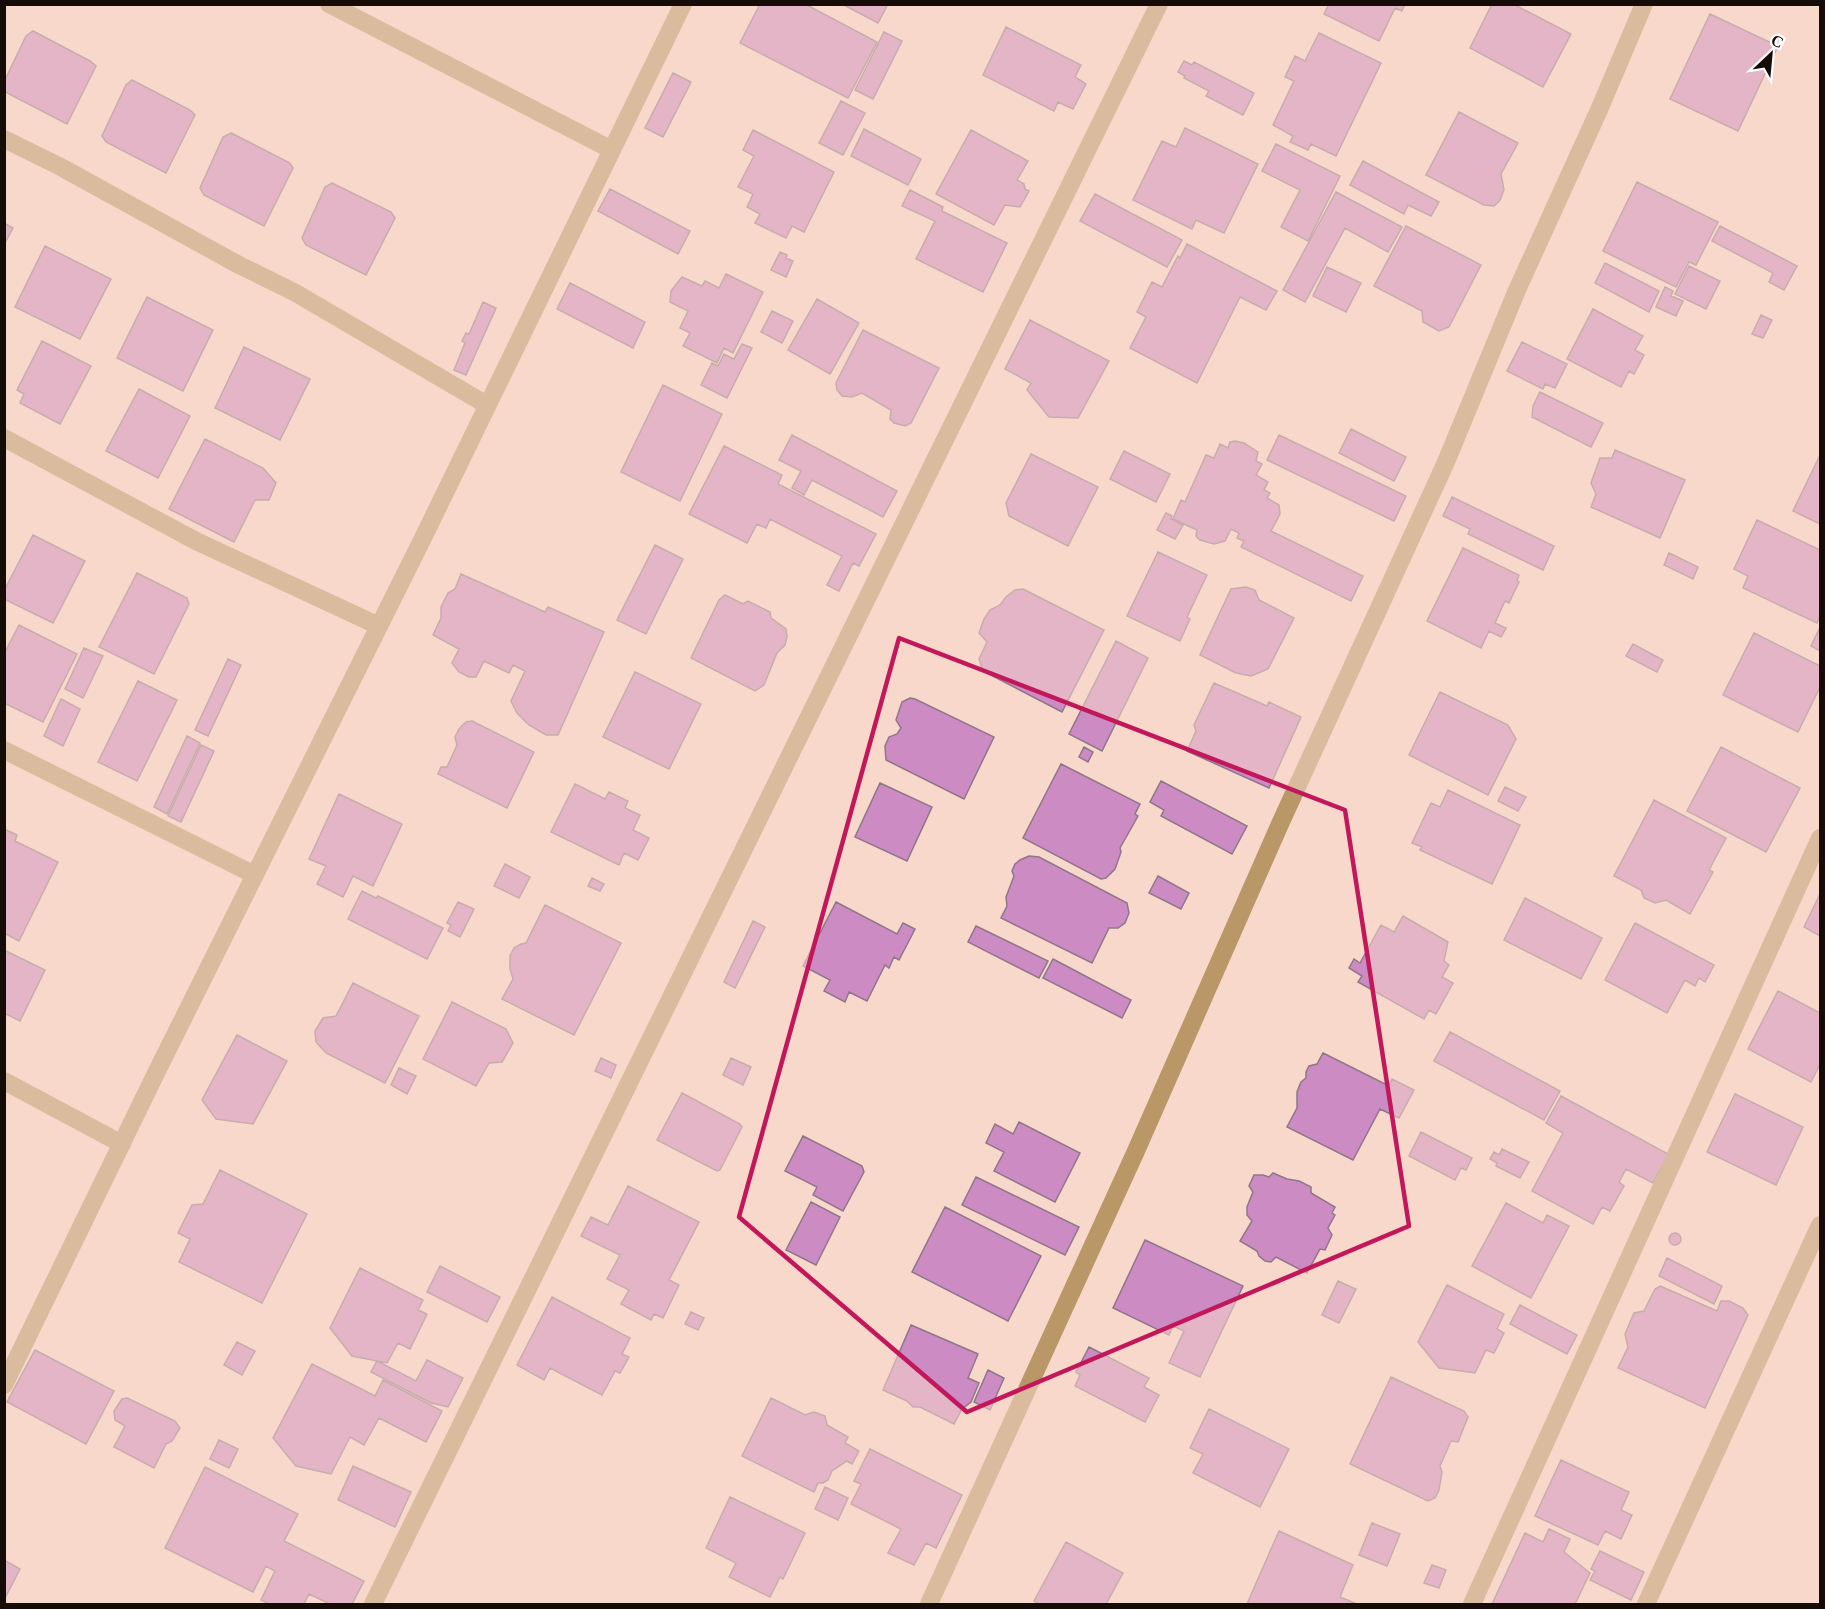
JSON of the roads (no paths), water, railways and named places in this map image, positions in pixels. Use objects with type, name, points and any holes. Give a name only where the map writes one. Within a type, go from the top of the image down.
[{"type":"street","points":[[329,4],[612,150]]},
{"type":"street","points":[[4,1385],[379,626],[682,4]]},
{"type":"street","points":[[373,1605],[1159,4]]},
{"type":"street","points":[[929,1605],[1136,1151],[1280,824],[1446,462],[1517,290],[1599,110],[1644,4]]},
{"type":"street","points":[[4,139],[294,292],[487,405]]},
{"type":"street","points":[[4,438],[196,541],[379,626]]},
{"type":"street","points":[[4,750],[255,874]]},
{"type":"street","points":[[1472,1605],[1821,838]]},
{"type":"street","points":[[4,1081],[122,1144]]},
{"type":"street","points":[[1646,1605],[1821,1225]]}]
